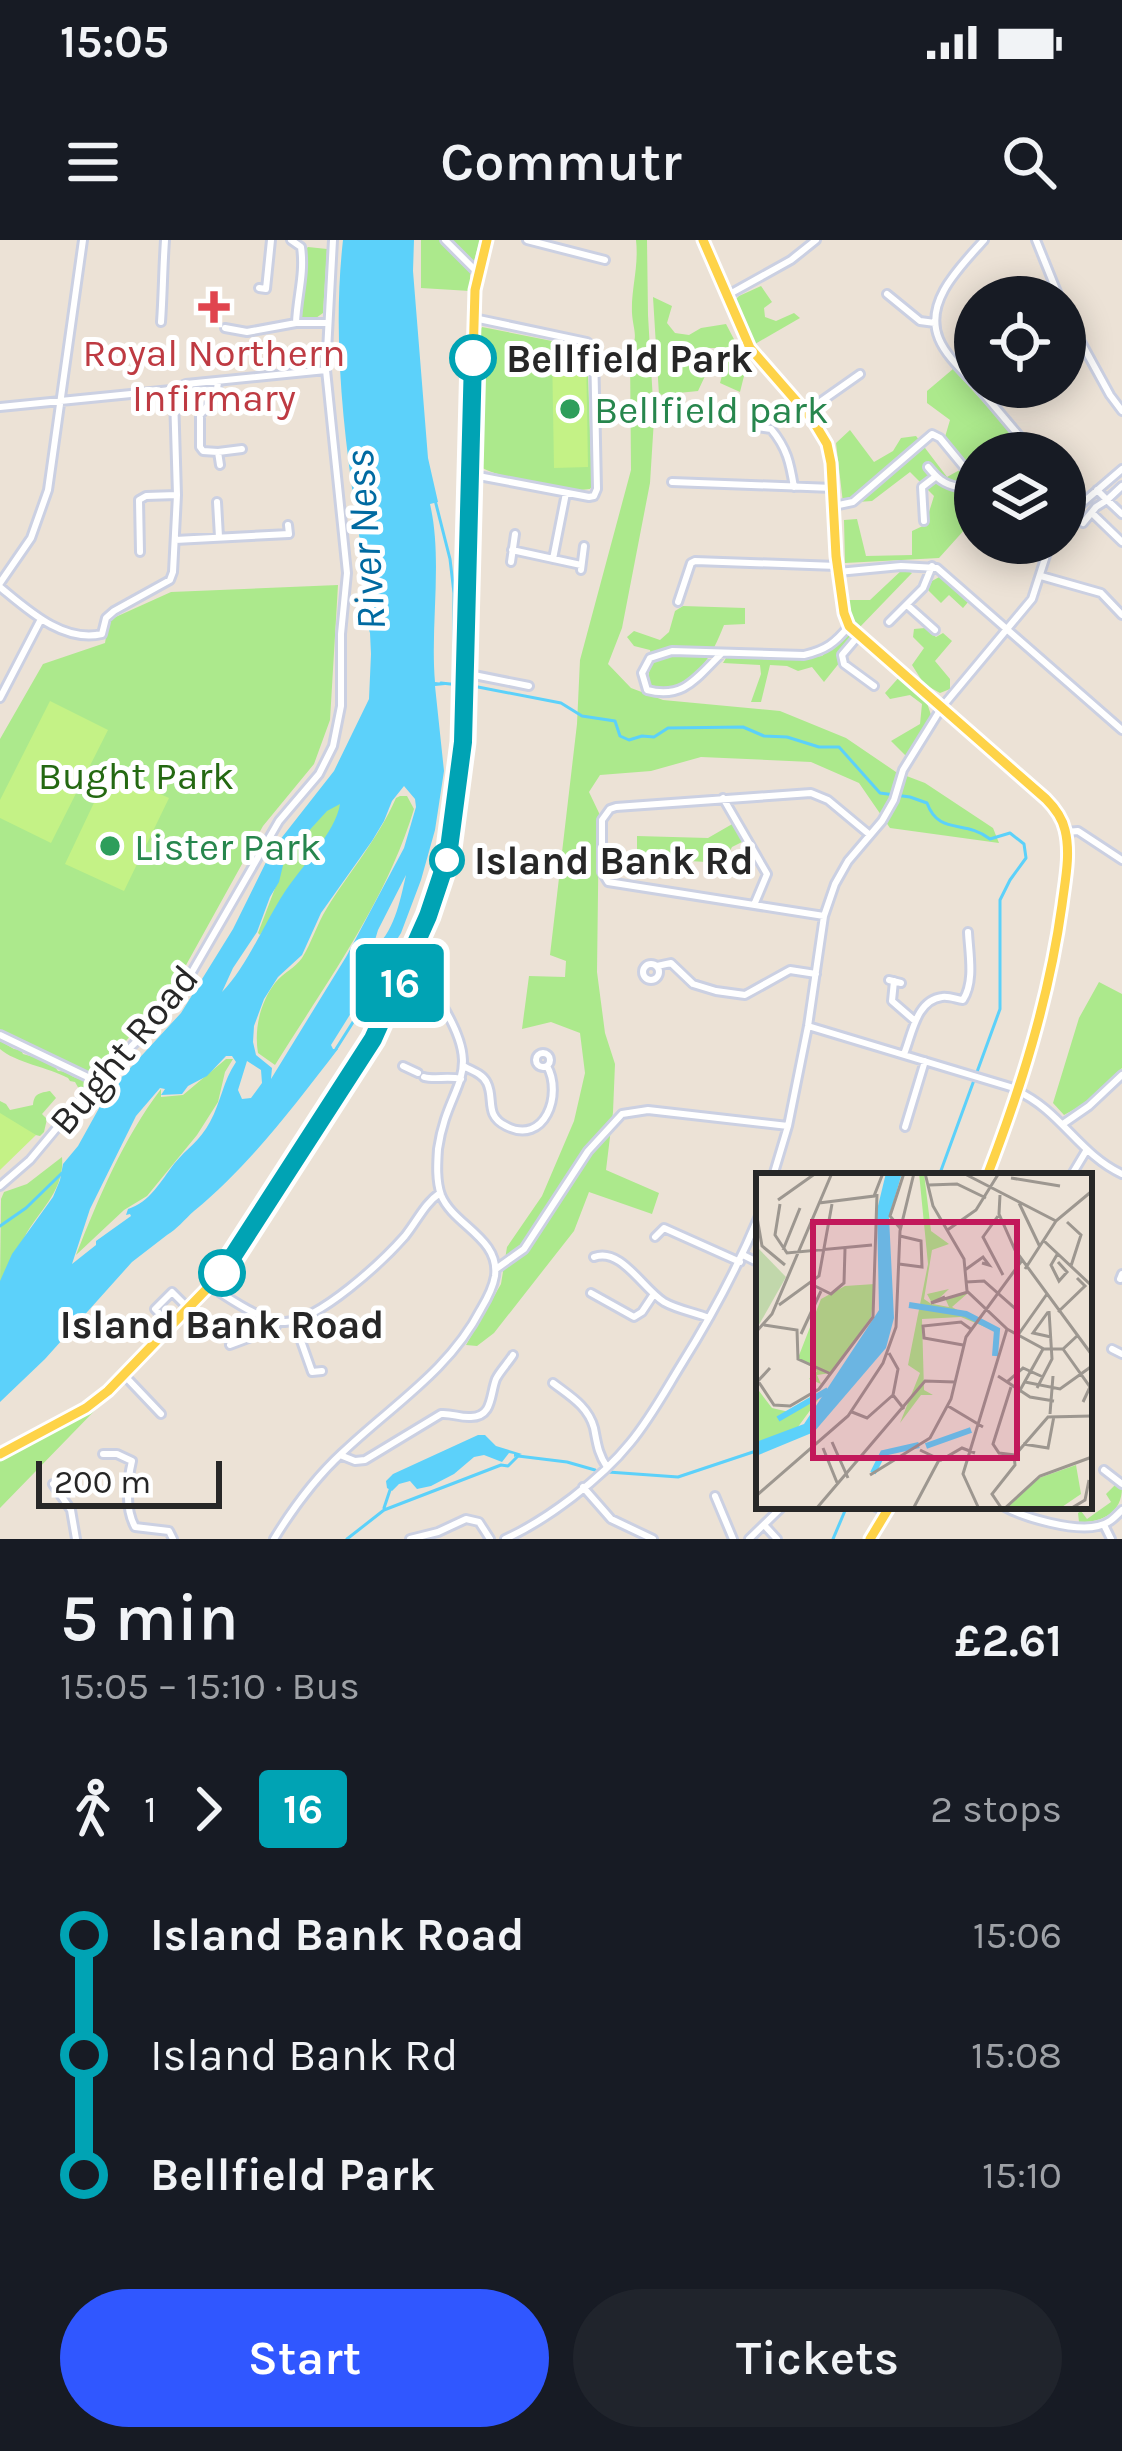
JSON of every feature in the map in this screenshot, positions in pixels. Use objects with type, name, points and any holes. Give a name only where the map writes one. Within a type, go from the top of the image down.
[{"type":"main road","points":[[0,1454],[86,1408],[211,1286],[373,1039],[428,916],[448,856],[463,742],[475,318],[478,273],[487,240]]},
{"type":"main road","points":[[703,240],[749,348],[806,412],[827,444],[837,569],[849,626],[1046,799],[1066,832],[1066,871],[1049,984],[989,1173]]},
{"type":"main road","points":[[870,1539],[888,1509]]},
{"type":"street","points":[[82,240],[44,506],[22,554],[0,585],[40,620],[94,637],[102,634],[106,618],[114,611],[170,580],[177,496],[171,390]]},
{"type":"street","points":[[161,322],[158,307],[165,240]]},
{"type":"street","points":[[259,288],[266,289],[271,240]]},
{"type":"street","points":[[291,240],[301,247],[304,271],[296,323]]},
{"type":"street","name":"Bught Road","points":[[0,1186],[30,1160],[181,991],[279,821],[326,762],[338,732],[347,573],[326,370],[333,240]]},
{"type":"street","points":[[445,240],[478,273]]},
{"type":"street","points":[[527,240],[605,260]]},
{"type":"street","points":[[574,252],[577,240]]},
{"type":"street","points":[[725,297],[817,240]]},
{"type":"street","points":[[954,359],[940,342],[934,323],[952,275],[984,240]]},
{"type":"street","points":[[1036,240],[1051,276]]},
{"type":"street","points":[[887,294],[920,320],[934,323]]},
{"type":"street","points":[[468,474],[589,496],[597,489],[594,348],[586,342],[475,318]]},
{"type":"street","points":[[225,328],[248,332],[328,323]]},
{"type":"street","points":[[1086,351],[1122,410]]},
{"type":"street","points":[[0,407],[326,370]]},
{"type":"street","points":[[806,412],[860,374]]},
{"type":"street","points":[[218,382],[216,396],[200,415],[200,447],[218,452],[242,448]]},
{"type":"street","points":[[995,408],[1016,432]]},
{"type":"street","points":[[756,428],[771,429],[782,442],[789,454],[794,487]]},
{"type":"street","points":[[834,506],[854,502],[932,434],[969,478],[958,487],[944,484],[928,466]]},
{"type":"street","points":[[218,452],[220,465]]},
{"type":"street","points":[[1086,500],[1122,469]]},
{"type":"street","points":[[924,520],[922,487],[936,476]]},
{"type":"street","points":[[672,482],[833,488]]},
{"type":"street","points":[[1086,520],[1122,486]]},
{"type":"street","points":[[1097,490],[1122,514]]},
{"type":"street","points":[[554,559],[566,493]]},
{"type":"street","points":[[128,500],[177,496]]},
{"type":"street","points":[[139,500],[140,552]]},
{"type":"street","points":[[217,502],[219,537]]},
{"type":"street","points":[[1092,513],[1122,542]]},
{"type":"street","points":[[175,539],[289,534]]},
{"type":"street","points":[[511,562],[515,534]]},
{"type":"street","points":[[129,537],[140,537]]},
{"type":"street","points":[[512,550],[581,567],[584,546]]},
{"type":"street","points":[[678,602],[695,561],[837,569],[932,566],[1122,730]]},
{"type":"street","points":[[777,1173],[808,1026],[824,916],[841,872],[882,820],[903,770],[942,707],[1032,599],[1044,564]]},
{"type":"street","points":[[890,622],[926,583],[932,566]]},
{"type":"street","points":[[1041,576],[1101,593],[1121,611]]},
{"type":"street","points":[[907,604],[935,630]]},
{"type":"street","points":[[0,698],[40,620]]},
{"type":"street","points":[[722,653],[686,687],[664,694],[647,690],[642,673],[650,658],[672,650],[804,655],[824,651],[849,626]]},
{"type":"street","points":[[859,634],[842,655],[844,664],[874,686]]},
{"type":"street","points":[[464,681],[529,686]]},
{"type":"street","points":[[824,916],[613,885],[602,872],[602,820],[610,809],[811,793],[870,835]]},
{"type":"street","points":[[723,798],[766,874],[754,906]]},
{"type":"street","points":[[1066,832],[1078,831],[1122,860]]},
{"type":"street","points":[[904,1054],[922,1011],[937,998],[967,997],[968,932]]},
{"type":"street","points":[[274,1539],[312,1484],[340,1454],[425,1382],[456,1349],[491,1291],[496,1269],[490,1251],[448,1208],[437,1173],[439,1142],[463,1066],[458,1030],[411,957]]},
{"type":"street","points":[[657,966],[671,963],[693,984],[746,995],[790,970],[816,974]]},
{"type":"street","points":[[895,981],[892,1001],[915,1022]]},
{"type":"street","points":[[808,1026],[1014,1089],[1043,1106],[1086,1151],[1122,1174]]},
{"type":"street","points":[[0,1035],[96,1081]]},
{"type":"street","points":[[905,1127],[925,1061]]},
{"type":"street","points":[[403,1066],[432,1078],[461,1079]]},
{"type":"street","points":[[463,1066],[485,1079],[498,1120],[524,1130],[542,1123],[552,1108],[553,1075],[547,1066]]},
{"type":"street","points":[[1063,1124],[1122,1075]]},
{"type":"street","points":[[496,1269],[524,1249],[588,1150],[616,1118],[648,1110],[788,1126]]},
{"type":"street","points":[[1073,1173],[1086,1151]]},
{"type":"street","points":[[211,1286],[244,1308],[278,1322],[294,1321],[349,1288],[381,1261],[440,1193]]},
{"type":"street","points":[[505,1539],[584,1487],[642,1428],[710,1318],[756,1223]]},
{"type":"street","points":[[655,1237],[664,1228],[756,1262]]},
{"type":"street","points":[[594,1257],[605,1253],[616,1258],[674,1308],[710,1318]]},
{"type":"street","points":[[159,1313],[155,1310],[172,1292],[189,1309]]},
{"type":"street","points":[[591,1293],[634,1317],[654,1294]]},
{"type":"street","points":[[294,1321],[312,1372],[322,1371]]},
{"type":"street","points":[[230,1345],[275,1328],[278,1322]]},
{"type":"street","points":[[1112,1349],[1122,1354]]},
{"type":"street","points":[[340,1454],[365,1460],[441,1414],[481,1415],[490,1404],[496,1378],[511,1358],[522,1369]]},
{"type":"street","points":[[124,1375],[161,1414]]},
{"type":"street","points":[[555,1388],[585,1409],[607,1467]]},
{"type":"street","points":[[103,1454],[132,1461],[127,1482],[131,1522],[136,1527],[169,1531],[173,1539]]},
{"type":"street","points":[[1104,1470],[1122,1484]]},
{"type":"street","points":[[53,1484],[71,1510],[76,1539]]},
{"type":"street","points":[[584,1487],[611,1519],[653,1539]]},
{"type":"street","points":[[715,1496],[733,1539]]},
{"type":"street","points":[[749,1539],[780,1509]]},
{"type":"street","points":[[1010,1509],[1083,1528],[1107,1523],[1122,1510]]},
{"type":"street","points":[[410,1539],[466,1519],[479,1522],[490,1539]]},
{"type":"street","points":[[1107,1523],[1111,1539]]},
{"type":"street","points":[[765,1526],[777,1539]]},
{"type":"green space","points":[[421,240],[480,240],[470,291],[421,288]]},
{"type":"green space","points":[[636,240],[647,240],[654,419],[650,483],[622,628],[608,664],[631,688],[663,700],[780,711],[846,738],[993,828],[999,843],[890,828],[859,783],[811,762],[701,757],[651,771],[600,775],[589,792],[599,813],[597,972],[605,1033],[615,1064],[606,1170],[659,1193],[652,1214],[589,1192],[574,1231],[494,1333],[477,1346],[466,1345],[501,1284],[507,1247],[542,1196],[574,1121],[585,1073],[580,1033],[551,1022],[522,1029],[529,976],[565,977],[566,961],[550,955],[580,660],[631,470]]},
{"type":"green space","points":[[308,247],[327,249],[323,313],[316,318],[301,317]]},
{"type":"green space","points":[[761,286],[772,302],[764,308],[765,317],[776,321],[794,313],[800,318],[755,344],[735,300]]},
{"type":"green space","points":[[653,297],[672,306],[667,323],[675,333],[689,335],[726,324],[747,364],[740,392],[720,383],[727,357],[723,348],[704,348],[679,359],[682,364],[696,365],[705,376],[698,391],[659,395]]},
{"type":"green space","name":"Bellfield Park","points":[[482,327],[587,348],[590,489],[511,478],[476,464]]},
{"type":"green space","name":"Bellfield park","points":[[586,349],[588,467],[554,468],[552,350]]},
{"type":"green space","points":[[953,369],[954,408],[989,408],[1011,432],[954,432],[954,450],[945,437],[950,420],[927,403],[927,391]]},
{"type":"green space","points":[[850,430],[874,462],[893,451],[901,438],[916,436],[947,477],[954,473],[954,541],[939,558],[845,563],[844,520],[857,519],[866,556],[912,555],[912,531],[925,525],[934,496],[910,472],[872,501],[843,503],[836,443]]},
{"type":"green space","points":[[903,569],[912,573],[858,629],[848,616],[847,600],[870,600]]},
{"type":"green space","points":[[941,576],[969,601],[963,608],[949,595],[941,603],[928,590]]},
{"type":"green space","name":"Bught Park","points":[[338,585],[330,720],[314,764],[263,826],[175,985],[97,1074],[0,1032],[0,739],[43,664],[105,643],[109,620],[171,592]]},
{"type":"green space","points":[[683,606],[745,608],[745,624],[724,625],[702,666],[663,690],[649,684],[650,650],[634,646],[627,637],[634,631],[660,640],[669,632],[675,611]]},
{"type":"green space","points":[[925,628],[952,641],[935,661],[950,679],[950,689],[940,693],[924,684],[912,665],[924,648],[913,637],[914,629]]},
{"type":"green space","points":[[848,632],[853,635],[824,682],[812,667],[798,671],[770,665],[761,702],[751,702],[760,665],[723,663],[726,658],[822,656]]},
{"type":"green space","points":[[901,675],[926,700],[932,718],[907,757],[891,741],[920,724],[922,704],[910,695],[890,699],[885,693]]},
{"type":"green space","points":[[50,701],[108,730],[51,843],[0,818],[0,800]]},
{"type":"green space","name":"Lister Park","points":[[109,771],[169,798],[124,891],[65,864]]},
{"type":"green space","points":[[400,796],[407,796],[414,809],[388,877],[275,1065],[258,1053],[265,999],[302,958],[327,908]]},
{"type":"green space","points":[[334,802],[342,804],[341,817],[260,935],[279,865]]},
{"type":"green space","points":[[734,823],[744,841],[732,847],[724,863],[637,858],[637,836],[708,838]]},
{"type":"green space","points":[[1099,982],[1122,994],[1122,1068],[1084,1104],[1064,1115],[1053,1103],[1079,1018]]},
{"type":"green space","points":[[0,1041],[83,1079],[86,1087],[79,1089],[68,1078],[6,1054]]},
{"type":"green space","points":[[226,1059],[233,1059],[218,1102],[197,1135],[147,1196],[124,1210],[76,1255],[123,1148],[161,1089],[161,1097],[183,1095]]},
{"type":"green space","points":[[50,1091],[56,1098],[42,1114],[47,1119],[40,1136],[0,1115],[0,1101],[10,1110],[33,1105],[36,1096]]},
{"type":"green space","points":[[0,1113],[36,1135],[0,1170]]},
{"type":"green space","points":[[62,1157],[55,1190],[0,1284],[4,1192],[27,1184]]},
{"type":"green space","points":[[104,1401],[0,1508],[0,1461]]},
{"type":"green space","points":[[1115,1485],[1122,1488],[1114,1510],[1095,1521],[1079,1522],[1081,1511],[1087,1519],[1111,1502],[1106,1494]]},
{"type":"water","name":"River Ness","points":[[343,240],[414,240],[428,458],[438,502],[430,504],[436,547],[435,682],[445,685],[435,686],[444,771],[421,880],[401,933],[331,1045],[338,1049],[288,1113],[214,1193],[132,1262],[0,1402],[0,1281],[12,1254],[53,1197],[63,1164],[108,1092],[181,1013],[233,929],[272,850],[334,771],[369,699],[371,654],[366,621],[371,612],[345,427],[339,287]],"holes":[[[404,786],[415,799],[404,848],[346,957],[271,1079],[272,1068],[256,1055],[253,1042],[264,999],[278,977],[302,955],[321,913],[372,841]],[[340,804],[325,838],[222,992],[257,932],[285,857],[327,811]],[[406,875],[391,926],[372,950]],[[226,1056],[236,1062],[202,1134],[149,1196],[128,1209],[126,1215],[131,1216],[72,1264],[90,1209],[136,1116],[160,1088],[165,1089],[161,1095],[182,1094],[207,1076]],[[247,1061],[261,1070],[262,1083],[251,1098],[242,1099],[238,1090]]]},
{"type":"water","points":[[478,1435],[522,1454],[514,1457],[509,1453],[502,1462],[484,1455],[474,1457],[431,1486],[417,1489],[410,1481],[392,1491],[387,1488],[386,1481],[393,1474]]},
{"type":"waterway","points":[[336,1049],[412,929],[431,873],[454,774],[454,593],[435,500]]},
{"type":"waterway","points":[[441,683],[561,703],[582,716],[615,721],[620,736],[629,740],[654,737],[668,728],[743,727],[764,736],[839,747],[880,793],[927,803],[946,824],[990,839],[1010,833],[1024,844],[1026,858],[1000,900],[1000,1009],[940,1173]]},
{"type":"waterway","points":[[0,1226],[62,1173]]},
{"type":"waterway","points":[[608,1472],[678,1477],[756,1451]]},
{"type":"waterway","points":[[347,1539],[384,1510],[508,1466],[518,1456],[595,1470]]},
{"type":"waterway","points":[[384,1508],[390,1490]]},
{"type":"waterway","points":[[833,1539],[846,1509]]},
{"type":"bus line","name":"16","points":[[222,1273],[373,1039],[428,916],[448,856],[463,742],[473,358]]},
{"type":"place","name":"Royal Northern Infirmary","points":[[214,307]]},
{"type":"place","name":"Bellfield Park","points":[[473,358]]},
{"type":"place","name":"Bellfield park","points":[[570,409]]},
{"type":"place","name":"Lister Park","points":[[110,846]]},
{"type":"place","name":"Island Bank Rd","points":[[447,860]]},
{"type":"place","name":"Island Bank Road","points":[[222,1273]]}]
